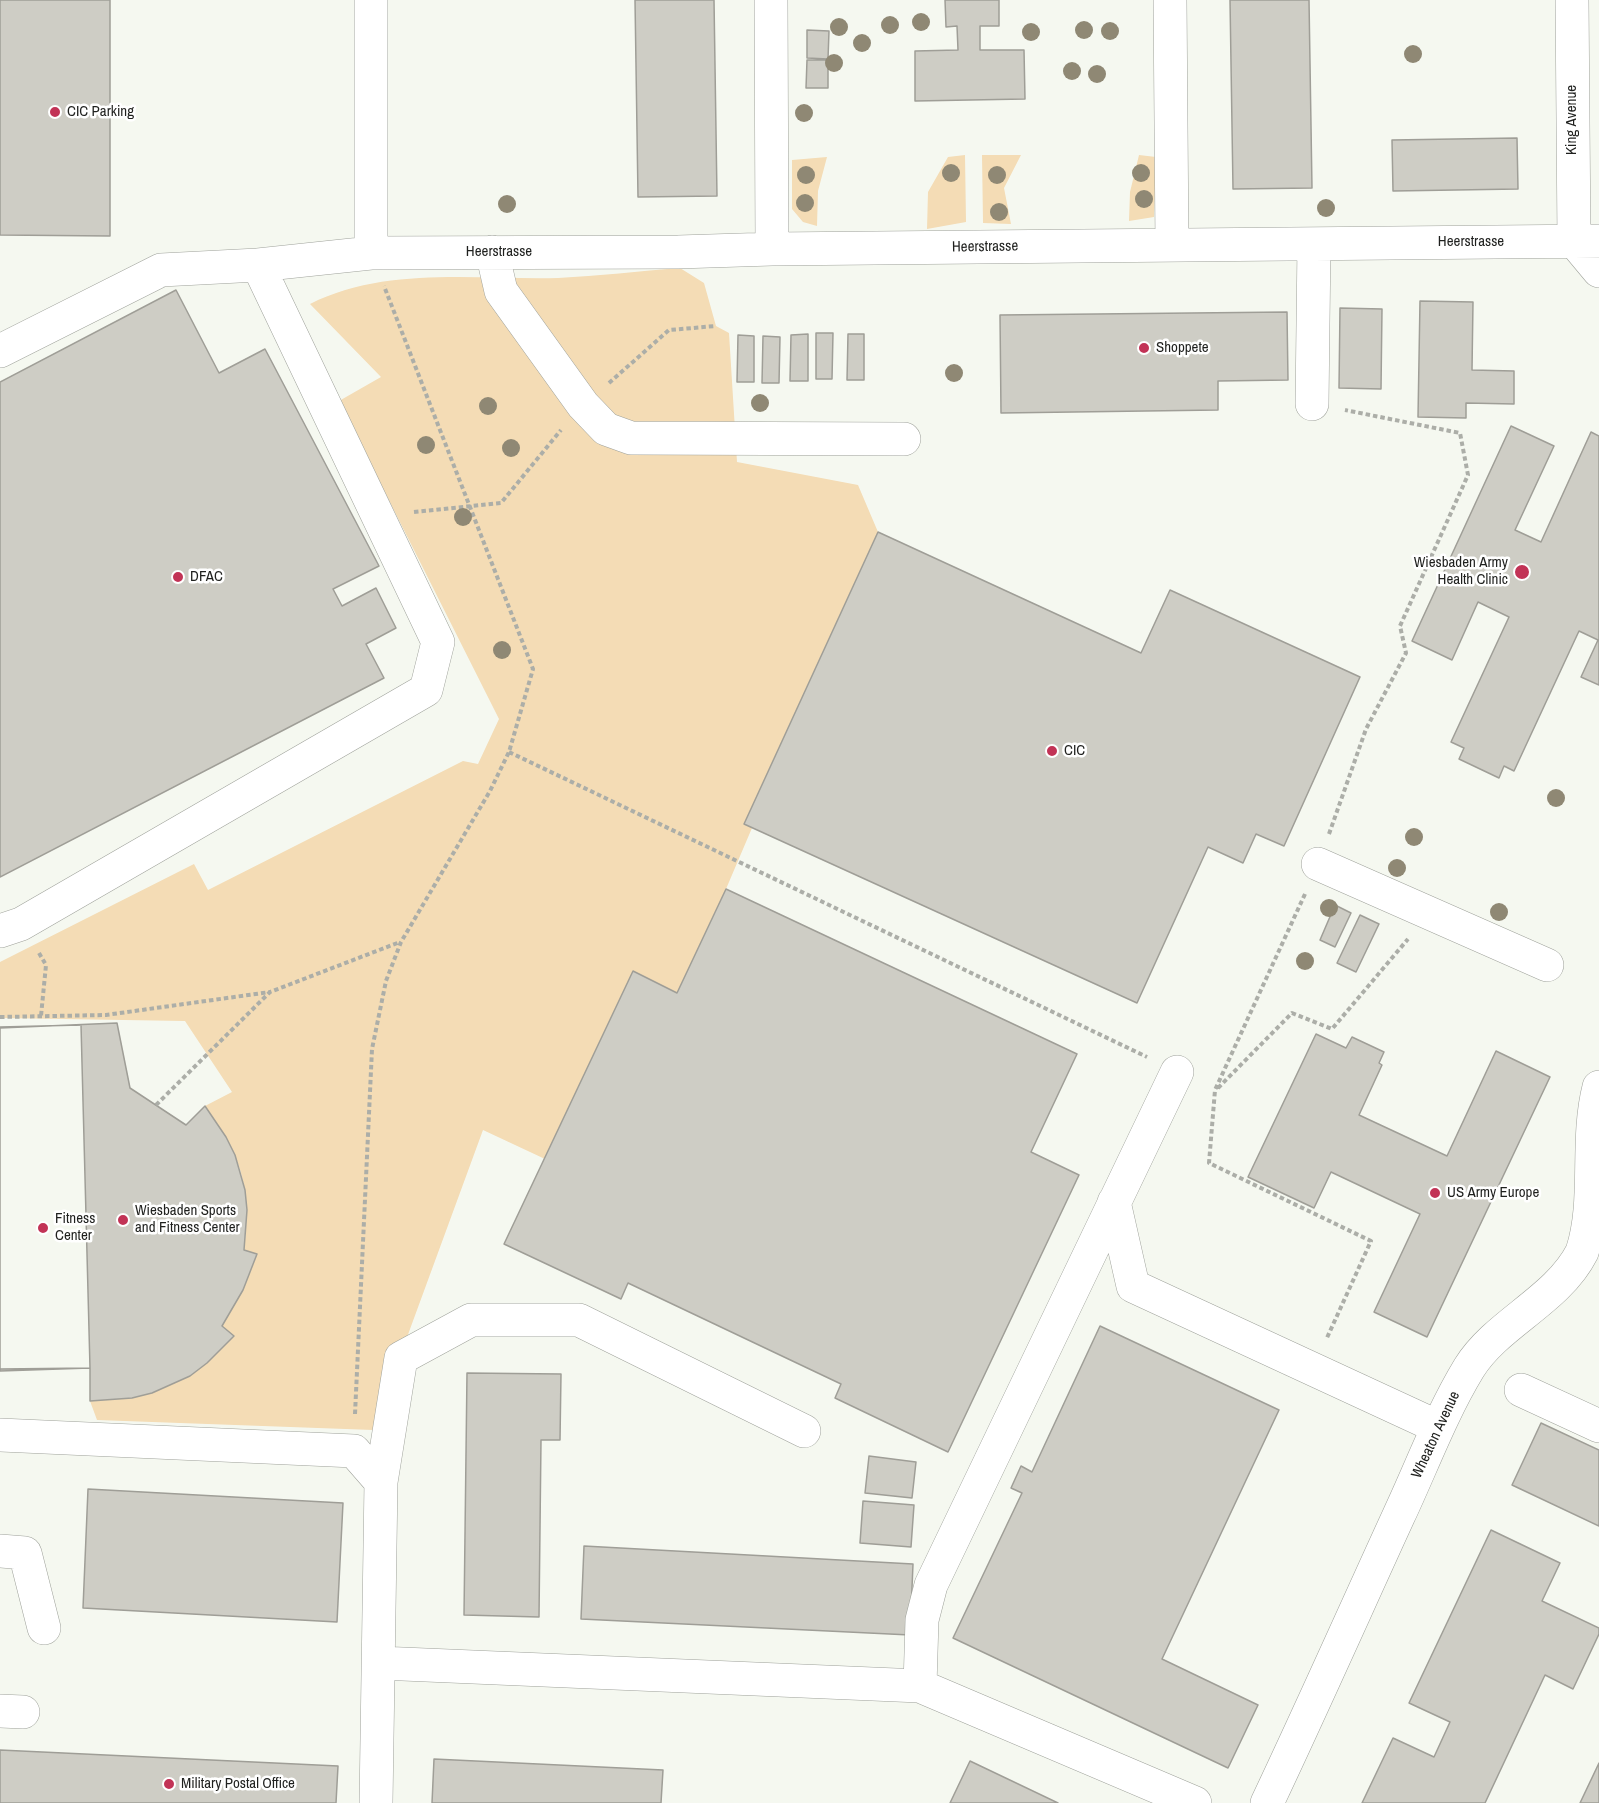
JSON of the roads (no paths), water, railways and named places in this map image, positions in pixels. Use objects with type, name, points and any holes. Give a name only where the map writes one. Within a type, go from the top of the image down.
[{"type":"street","points":[[371,0],[371,253]]},
{"type":"street","points":[[771,0],[772,249]]},
{"type":"street","points":[[1170,0],[1172,245]]},
{"type":"street","name":"King Avenue","points":[[1572,0],[1586,241]]},
{"type":"street","points":[[1586,241],[1599,271]]},
{"type":"street","name":"Heerstrasse","points":[[0,351],[160,270],[258,265],[371,253],[678,252],[772,249],[1586,241]]},
{"type":"street","points":[[1312,404],[1314,244]]},
{"type":"street","points":[[492,252],[501,291],[583,405],[606,429],[631,438],[904,440]]},
{"type":"street","points":[[10,928],[426,690],[438,642],[258,265]]},
{"type":"street","points":[[1318,864],[1547,965]]},
{"type":"street","points":[[920,1686],[922,1620],[930,1585],[1177,1072]]},
{"type":"street","name":"Wheaton Avenue","points":[[1267,1803],[1438,1427],[1470,1366],[1502,1332],[1547,1297],[1591,1256],[1596,1207],[1594,1131],[1599,1089]]},
{"type":"street","points":[[1114,1202],[1133,1286],[1312,1371],[1438,1427]]},
{"type":"street","points":[[375,1803],[381,1482],[401,1358],[471,1320],[579,1320],[804,1431]]},
{"type":"street","points":[[1521,1390],[1599,1426]]},
{"type":"street","points":[[0,1434],[354,1451],[381,1482]]},
{"type":"street","points":[[0,1551],[25,1553],[44,1628]]},
{"type":"street","points":[[379,1663],[920,1686],[1195,1803]]},
{"type":"place","name":"CIC Parking","points":[[55,112]]},
{"type":"place","name":"Shoppete","points":[[1144,348]]},
{"type":"place","name":"Wiesbaden Army Health Clinic","points":[[1522,572]]},
{"type":"place","name":"DFAC","points":[[178,577]]},
{"type":"place","name":"CIC","points":[[1052,751]]},
{"type":"place","name":"US Army Europe","points":[[1435,1193]]},
{"type":"place","name":"Wiesbaden Sports and Fitness Center","points":[[123,1220]]},
{"type":"place","name":"Fitness Center","points":[[43,1228]]},
{"type":"place","name":"Military Postal Office","points":[[169,1784]]}]
